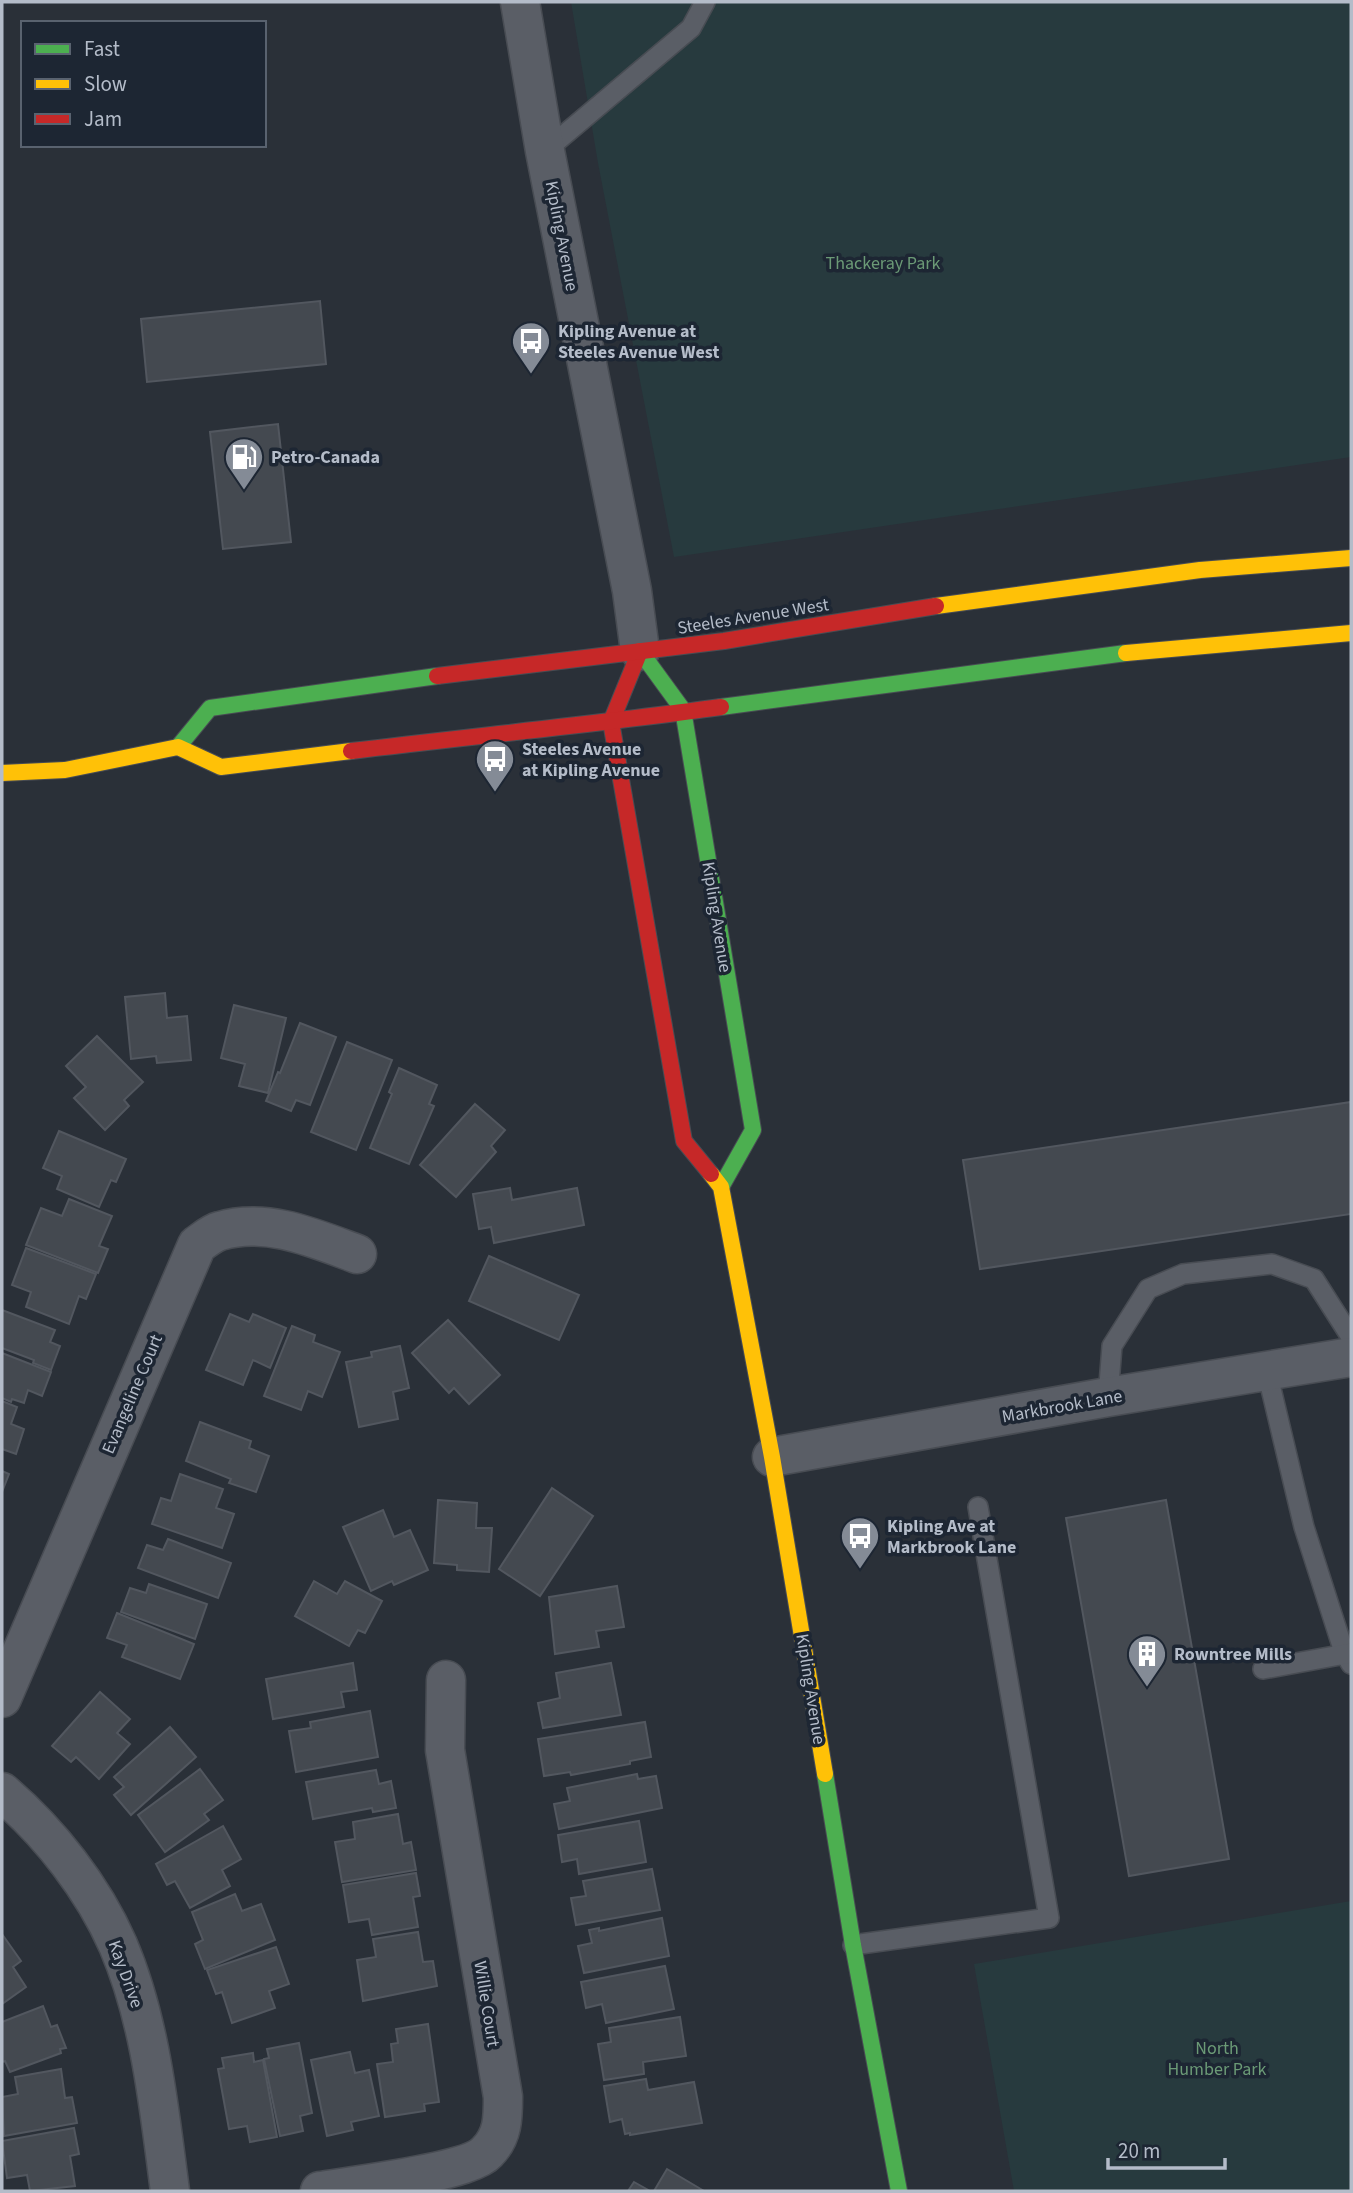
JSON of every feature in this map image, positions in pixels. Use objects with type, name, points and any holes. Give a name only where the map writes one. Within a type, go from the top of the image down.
[{"type":"main road","name":"Steeles Avenue West","points":[[178,747],[210,708],[435,676],[724,641],[947,604],[1200,570],[1351,558]]},
{"type":"main road","points":[[2,773],[65,770],[178,747],[221,767],[521,730],[611,722],[683,710],[1155,649],[1351,633]]},
{"type":"main road","name":"Kipling Avenue","points":[[640,651],[683,710],[753,1130],[721,1187]]},
{"type":"main road","name":"Kipling Avenue","points":[[640,651],[611,722],[621,789],[684,1141],[721,1187],[772,1457],[853,1945],[899,2191]]},
{"type":"street","name":"Kipling Avenue","points":[[520,2],[545,151],[632,591],[640,651]]},
{"type":"street","name":"Evangeline Court","points":[[2,1698],[197,1245],[217,1231],[250,1225],[305,1235],[357,1254]]},
{"type":"street","name":"Markbrook Lane","points":[[772,1457],[1351,1357]]},
{"type":"street","name":"Willie Court","points":[[320,2191],[461,2167],[487,2154],[503,2127],[503,2097],[445,1750],[446,1680]]},
{"type":"street","name":"Kay Drive","points":[[2,1792],[19,1806],[66,1861],[95,1901],[118,1946],[142,2021],[156,2089],[170,2191]]},
{"type":"lane","points":[[545,151],[691,28],[705,2]]},
{"type":"lane","points":[[1108,1397],[1112,1346],[1148,1289],[1183,1274],[1272,1264],[1314,1279],[1351,1337]]},
{"type":"lane","points":[[1263,1669],[1349,1656],[1304,1527],[1267,1372]]},
{"type":"lane","points":[[853,1945],[1049,1918],[978,1507]]},
{"type":"green space","name":"Thackeray Park","points":[[571,2],[1351,2],[1351,457],[674,557],[598,163]]},
{"type":"green space","name":"North Humber Park","points":[[1351,1901],[1351,2191],[1014,2191],[974,1964]]},
{"type":"building","points":[[320,301],[326,364],[147,382],[141,319]]},
{"type":"building","points":[[278,424],[291,542],[223,549],[210,432]]},
{"type":"building","points":[[165,993],[167,1018],[187,1016],[191,1060],[157,1063],[156,1056],[131,1059],[125,997]]},
{"type":"building","points":[[234,1005],[286,1018],[268,1093],[239,1086],[245,1064],[221,1058]]},
{"type":"building","points":[[300,1023],[336,1037],[310,1105],[296,1100],[291,1111],[266,1101]]},
{"type":"building","points":[[97,1036],[143,1082],[124,1100],[129,1106],[105,1130],[74,1098],[86,1087],[66,1066]]},
{"type":"building","points":[[347,1042],[392,1060],[356,1150],[311,1132]]},
{"type":"building","points":[[399,1068],[437,1085],[429,1104],[434,1106],[409,1164],[370,1148],[392,1094],[389,1092]]},
{"type":"building","points":[[1351,1102],[1351,1214],[980,1269],[963,1160]]},
{"type":"building","points":[[475,1104],[505,1130],[491,1146],[496,1152],[456,1197],[420,1165]]},
{"type":"building","points":[[59,1131],[126,1159],[116,1182],[111,1180],[99,1207],[57,1189],[62,1176],[43,1168]]},
{"type":"building","points":[[510,1188],[512,1200],[577,1188],[584,1225],[494,1243],[491,1227],[479,1229],[473,1194]]},
{"type":"building","points":[[69,1199],[112,1216],[99,1246],[108,1249],[98,1273],[26,1245],[41,1208],[62,1216]]},
{"type":"building","points":[[26,1248],[96,1274],[86,1299],[79,1296],[69,1324],[26,1307],[31,1292],[12,1285]]},
{"type":"building","points":[[489,1256],[579,1295],[559,1340],[469,1301]]},
{"type":"building","points":[[2,1310],[55,1330],[50,1342],[60,1346],[51,1370],[33,1363],[34,1360],[2,1348]]},
{"type":"building","points":[[230,1314],[249,1322],[253,1314],[286,1328],[270,1368],[253,1360],[243,1385],[206,1370]]},
{"type":"building","points":[[448,1320],[500,1375],[469,1404],[454,1388],[449,1393],[412,1353]]},
{"type":"building","points":[[292,1326],[315,1335],[313,1342],[340,1352],[322,1397],[308,1391],[301,1410],[264,1396]]},
{"type":"building","points":[[400,1346],[409,1388],[393,1392],[398,1419],[359,1427],[346,1362],[372,1357],[371,1352]]},
{"type":"building","points":[[2,1353],[51,1372],[42,1396],[28,1390],[24,1403],[2,1398]]},
{"type":"building","points":[[2,1401],[17,1407],[11,1424],[24,1429],[16,1454],[2,1449]]},
{"type":"building","points":[[200,1422],[251,1441],[249,1448],[269,1456],[256,1492],[229,1483],[231,1479],[186,1461]]},
{"type":"building","points":[[2,1471],[9,1474],[2,1492]]},
{"type":"building","points":[[180,1474],[223,1489],[216,1508],[234,1514],[222,1548],[152,1524],[161,1498],[171,1501]]},
{"type":"building","points":[[552,1488],[593,1516],[540,1596],[499,1569]]},
{"type":"building","points":[[438,1500],[477,1503],[476,1528],[492,1528],[489,1572],[457,1570],[457,1565],[434,1563]]},
{"type":"building","name":"Rowntree Mills","points":[[1166,1500],[1229,1859],[1129,1876],[1066,1518]]},
{"type":"building","points":[[383,1510],[394,1537],[410,1530],[428,1570],[394,1585],[392,1581],[371,1591],[343,1527]]},
{"type":"building","points":[[168,1539],[231,1563],[218,1598],[138,1568],[147,1545],[163,1550]]},
{"type":"building","points":[[314,1581],[337,1594],[345,1581],[382,1601],[365,1633],[358,1630],[349,1646],[295,1616]]},
{"type":"building","points":[[149,1584],[207,1604],[195,1639],[121,1612],[130,1588],[146,1593]]},
{"type":"building","points":[[617,1586],[624,1627],[596,1631],[599,1647],[555,1654],[549,1597]]},
{"type":"building","points":[[117,1613],[194,1644],[180,1679],[122,1657],[127,1645],[107,1638]]},
{"type":"building","points":[[353,1663],[357,1690],[341,1692],[344,1707],[273,1719],[266,1679]]},
{"type":"building","points":[[611,1663],[621,1715],[543,1728],[538,1703],[560,1698],[556,1673]]},
{"type":"building","points":[[100,1692],[130,1719],[117,1733],[130,1744],[99,1779],[76,1757],[71,1762],[52,1746]]},
{"type":"building","points":[[370,1711],[378,1757],[296,1772],[289,1731],[311,1728],[310,1722]]},
{"type":"building","points":[[645,1722],[651,1757],[630,1761],[630,1764],[571,1775],[570,1772],[544,1776],[538,1739]]},
{"type":"building","points":[[170,1727],[196,1757],[131,1815],[114,1795],[124,1787],[114,1777]]},
{"type":"building","points":[[200,1769],[223,1800],[204,1814],[209,1820],[165,1852],[138,1815]]},
{"type":"building","points":[[376,1770],[379,1784],[391,1781],[396,1808],[373,1812],[372,1808],[313,1819],[306,1782]]},
{"type":"building","points":[[637,1774],[638,1779],[656,1776],[662,1808],[559,1829],[554,1804],[570,1801],[567,1788]]},
{"type":"building","points":[[398,1814],[403,1844],[411,1842],[416,1870],[342,1882],[335,1842],[355,1839],[353,1822]]},
{"type":"building","points":[[639,1821],[646,1862],[579,1874],[577,1859],[562,1862],[558,1835]]},
{"type":"building","points":[[223,1826],[241,1859],[222,1870],[230,1886],[190,1908],[175,1881],[167,1885],[156,1864]]},
{"type":"building","points":[[652,1869],[660,1910],[576,1925],[571,1898],[586,1896],[583,1881]]},
{"type":"building","points":[[416,1873],[420,1896],[413,1897],[418,1927],[372,1935],[369,1919],[349,1922],[343,1885]]},
{"type":"building","points":[[235,1894],[242,1911],[261,1904],[275,1940],[205,1969],[195,1944],[203,1940],[192,1912]]},
{"type":"building","points":[[662,1918],[669,1956],[584,1973],[578,1946],[592,1943],[589,1930],[599,1928],[599,1931]]},
{"type":"building","points":[[418,1932],[423,1962],[433,1961],[437,1986],[363,2001],[357,1960],[376,1957],[373,1939]]},
{"type":"building","points":[[2,1934],[21,1961],[13,1967],[26,1987],[2,2004]]},
{"type":"building","points":[[276,1947],[289,1984],[269,1991],[275,2008],[232,2023],[222,1992],[216,1994],[207,1970]]},
{"type":"building","points":[[665,1966],[674,2009],[606,2023],[602,2004],[586,2008],[581,1982]]},
{"type":"building","points":[[43,2006],[51,2027],[57,2025],[66,2048],[60,2049],[61,2053],[10,2072],[5,2061],[2,2062],[2,2022]]},
{"type":"building","points":[[680,2017],[686,2056],[643,2062],[644,2074],[604,2080],[598,2044],[611,2042],[609,2028]]},
{"type":"building","points":[[428,2024],[439,2102],[424,2104],[425,2111],[385,2117],[377,2064],[393,2062],[391,2044],[398,2043],[396,2029]]},
{"type":"building","points":[[299,2043],[312,2113],[300,2116],[303,2131],[280,2136],[264,2059],[269,2058],[267,2049]]},
{"type":"building","points":[[350,2052],[355,2073],[369,2070],[379,2116],[351,2122],[353,2130],[327,2136],[311,2060]]},
{"type":"building","points":[[253,2053],[254,2062],[263,2060],[277,2137],[250,2142],[247,2126],[229,2129],[218,2069],[224,2068],[222,2058]]},
{"type":"building","points":[[61,2069],[65,2098],[72,2097],[77,2123],[4,2136],[2,2097],[18,2094],[15,2077]]},
{"type":"building","points":[[646,2079],[648,2090],[694,2082],[702,2123],[625,2134],[622,2119],[610,2122],[604,2086]]},
{"type":"building","points":[[74,2128],[79,2154],[70,2156],[75,2186],[30,2191],[27,2175],[7,2178],[2,2141]]},
{"type":"building","points":[[667,2169],[704,2191],[654,2191]]},
{"type":"building","points":[[634,2182],[650,2191],[628,2191]]},
{"type":"traffic: fast","points":[[640,651],[683,710],[753,1130],[721,1187]]},
{"type":"traffic: fast","points":[[721,707],[1126,653]]},
{"type":"traffic: fast","points":[[178,747],[210,708],[437,676]]},
{"type":"traffic: fast","points":[[825,1774],[853,1945],[899,2191]]},
{"type":"traffic: slow","points":[[936,606],[1200,570],[1351,558]]},
{"type":"traffic: slow","points":[[1126,653],[1351,633]]},
{"type":"traffic: slow","points":[[2,773],[65,770],[178,747],[221,767],[351,751]]},
{"type":"traffic: slow","points":[[711,1174],[721,1187],[772,1457],[825,1774]]},
{"type":"traffic: jam","points":[[437,676],[724,641],[936,606]]},
{"type":"traffic: jam","points":[[640,651],[611,722],[684,1141],[711,1174]]},
{"type":"traffic: jam","points":[[351,751],[721,707]]},
{"type":"place","name":"Kipling Avenue at Steeles Avenue West","points":[[531,375]]},
{"type":"place","name":"Petro-Canada","points":[[244,491]]},
{"type":"place","name":"Steeles Avenue at Kipling Avenue","points":[[495,793]]},
{"type":"place","name":"Kipling Ave at Markbrook Lane","points":[[860,1570]]},
{"type":"place","name":"Rowntree Mills","points":[[1147,1688]]}]
